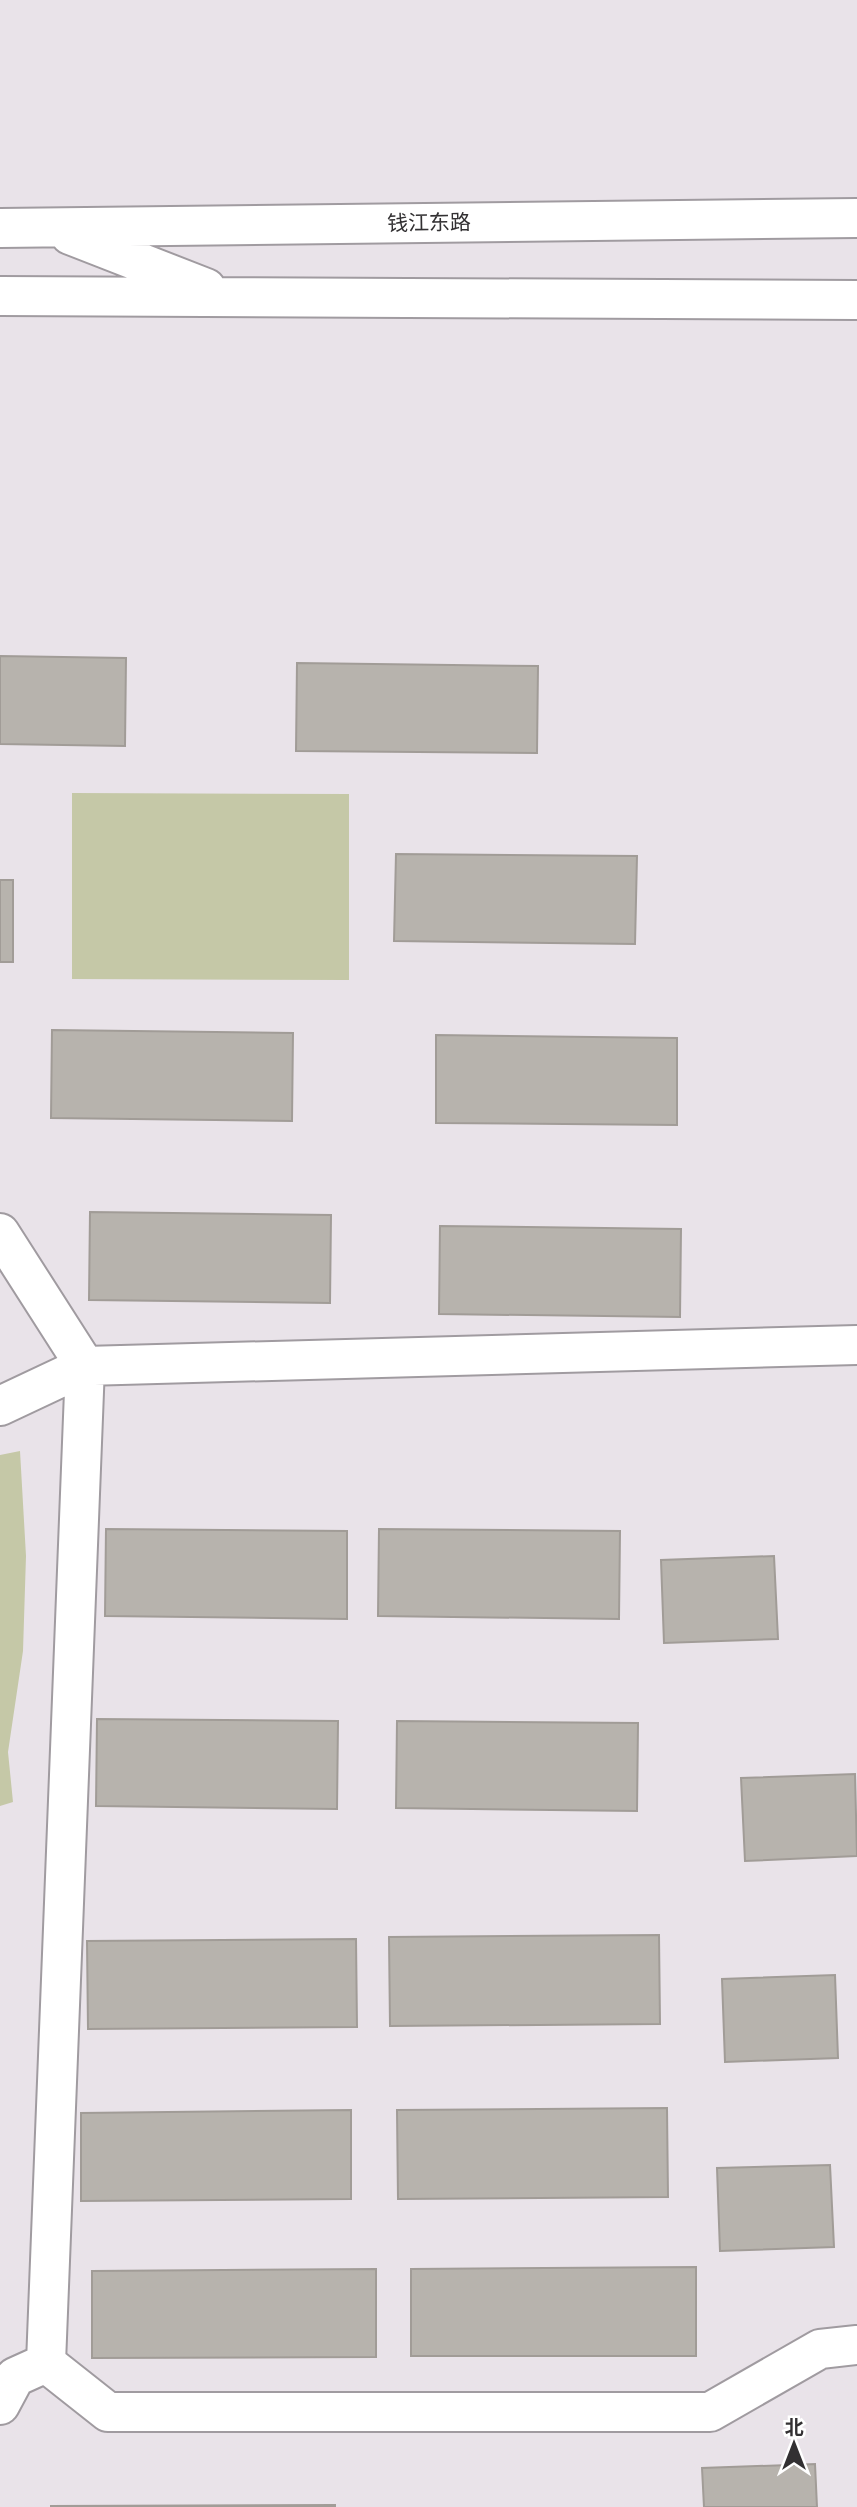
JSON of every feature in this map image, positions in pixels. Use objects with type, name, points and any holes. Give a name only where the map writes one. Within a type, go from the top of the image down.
[{"type":"street","name":"钱江东路","points":[[0,228],[857,218]]},
{"type":"street","points":[[52,228],[228,297]]},
{"type":"street","points":[[0,296],[857,300]]},
{"type":"street","points":[[0,1233],[85,1366],[46,2363]]},
{"type":"street","points":[[0,1406],[85,1366],[857,1345]]},
{"type":"street","points":[[46,2363],[108,2412],[710,2412],[820,2349],[846,2346]]},
{"type":"street","points":[[0,2405],[15,2377],[46,2363]]},
{"type":"green space","points":[[72,793],[349,794],[349,980],[72,979]]},
{"type":"green space","points":[[20,1451],[26,1556],[23,1651],[8,1752],[13,1802],[0,1806],[0,1455]]},
{"type":"building","points":[[0,656],[126,658],[125,746],[0,744]]},
{"type":"building","points":[[297,663],[538,666],[537,753],[296,751]]},
{"type":"building","points":[[396,854],[637,856],[635,944],[394,941]]},
{"type":"building","points":[[0,880],[13,880],[13,962],[0,962]]},
{"type":"building","points":[[52,1030],[293,1033],[292,1121],[51,1118]]},
{"type":"building","points":[[436,1035],[677,1038],[677,1125],[436,1123]]},
{"type":"building","points":[[90,1212],[331,1215],[330,1303],[89,1300]]},
{"type":"building","points":[[440,1226],[681,1229],[680,1317],[439,1314]]},
{"type":"building","points":[[106,1529],[347,1531],[347,1619],[105,1616]]},
{"type":"building","points":[[379,1529],[620,1531],[619,1619],[378,1616]]},
{"type":"building","points":[[774,1556],[778,1639],[664,1643],[661,1560]]},
{"type":"building","points":[[97,1719],[338,1721],[337,1809],[96,1806]]},
{"type":"building","points":[[397,1721],[638,1723],[637,1811],[396,1808]]},
{"type":"building","points":[[855,1774],[857,1856],[745,1861],[741,1778]]},
{"type":"building","points":[[659,1935],[660,2024],[390,2026],[389,1937]]},
{"type":"building","points":[[356,1939],[357,2027],[88,2029],[87,1941]]},
{"type":"building","points":[[835,1975],[838,2058],[725,2062],[722,1979]]},
{"type":"building","points":[[667,2108],[668,2197],[398,2199],[397,2110]]},
{"type":"building","points":[[351,2110],[351,2199],[81,2201],[81,2113]]},
{"type":"building","points":[[830,2165],[834,2247],[720,2251],[717,2168]]},
{"type":"building","points":[[696,2267],[696,2356],[411,2356],[411,2269]]},
{"type":"building","points":[[376,2269],[376,2357],[92,2358],[92,2271]]},
{"type":"building","points":[[815,2464],[817,2507],[704,2507],[702,2468]]},
{"type":"building","points":[[51,2506],[335,2507],[51,2507]]}]
